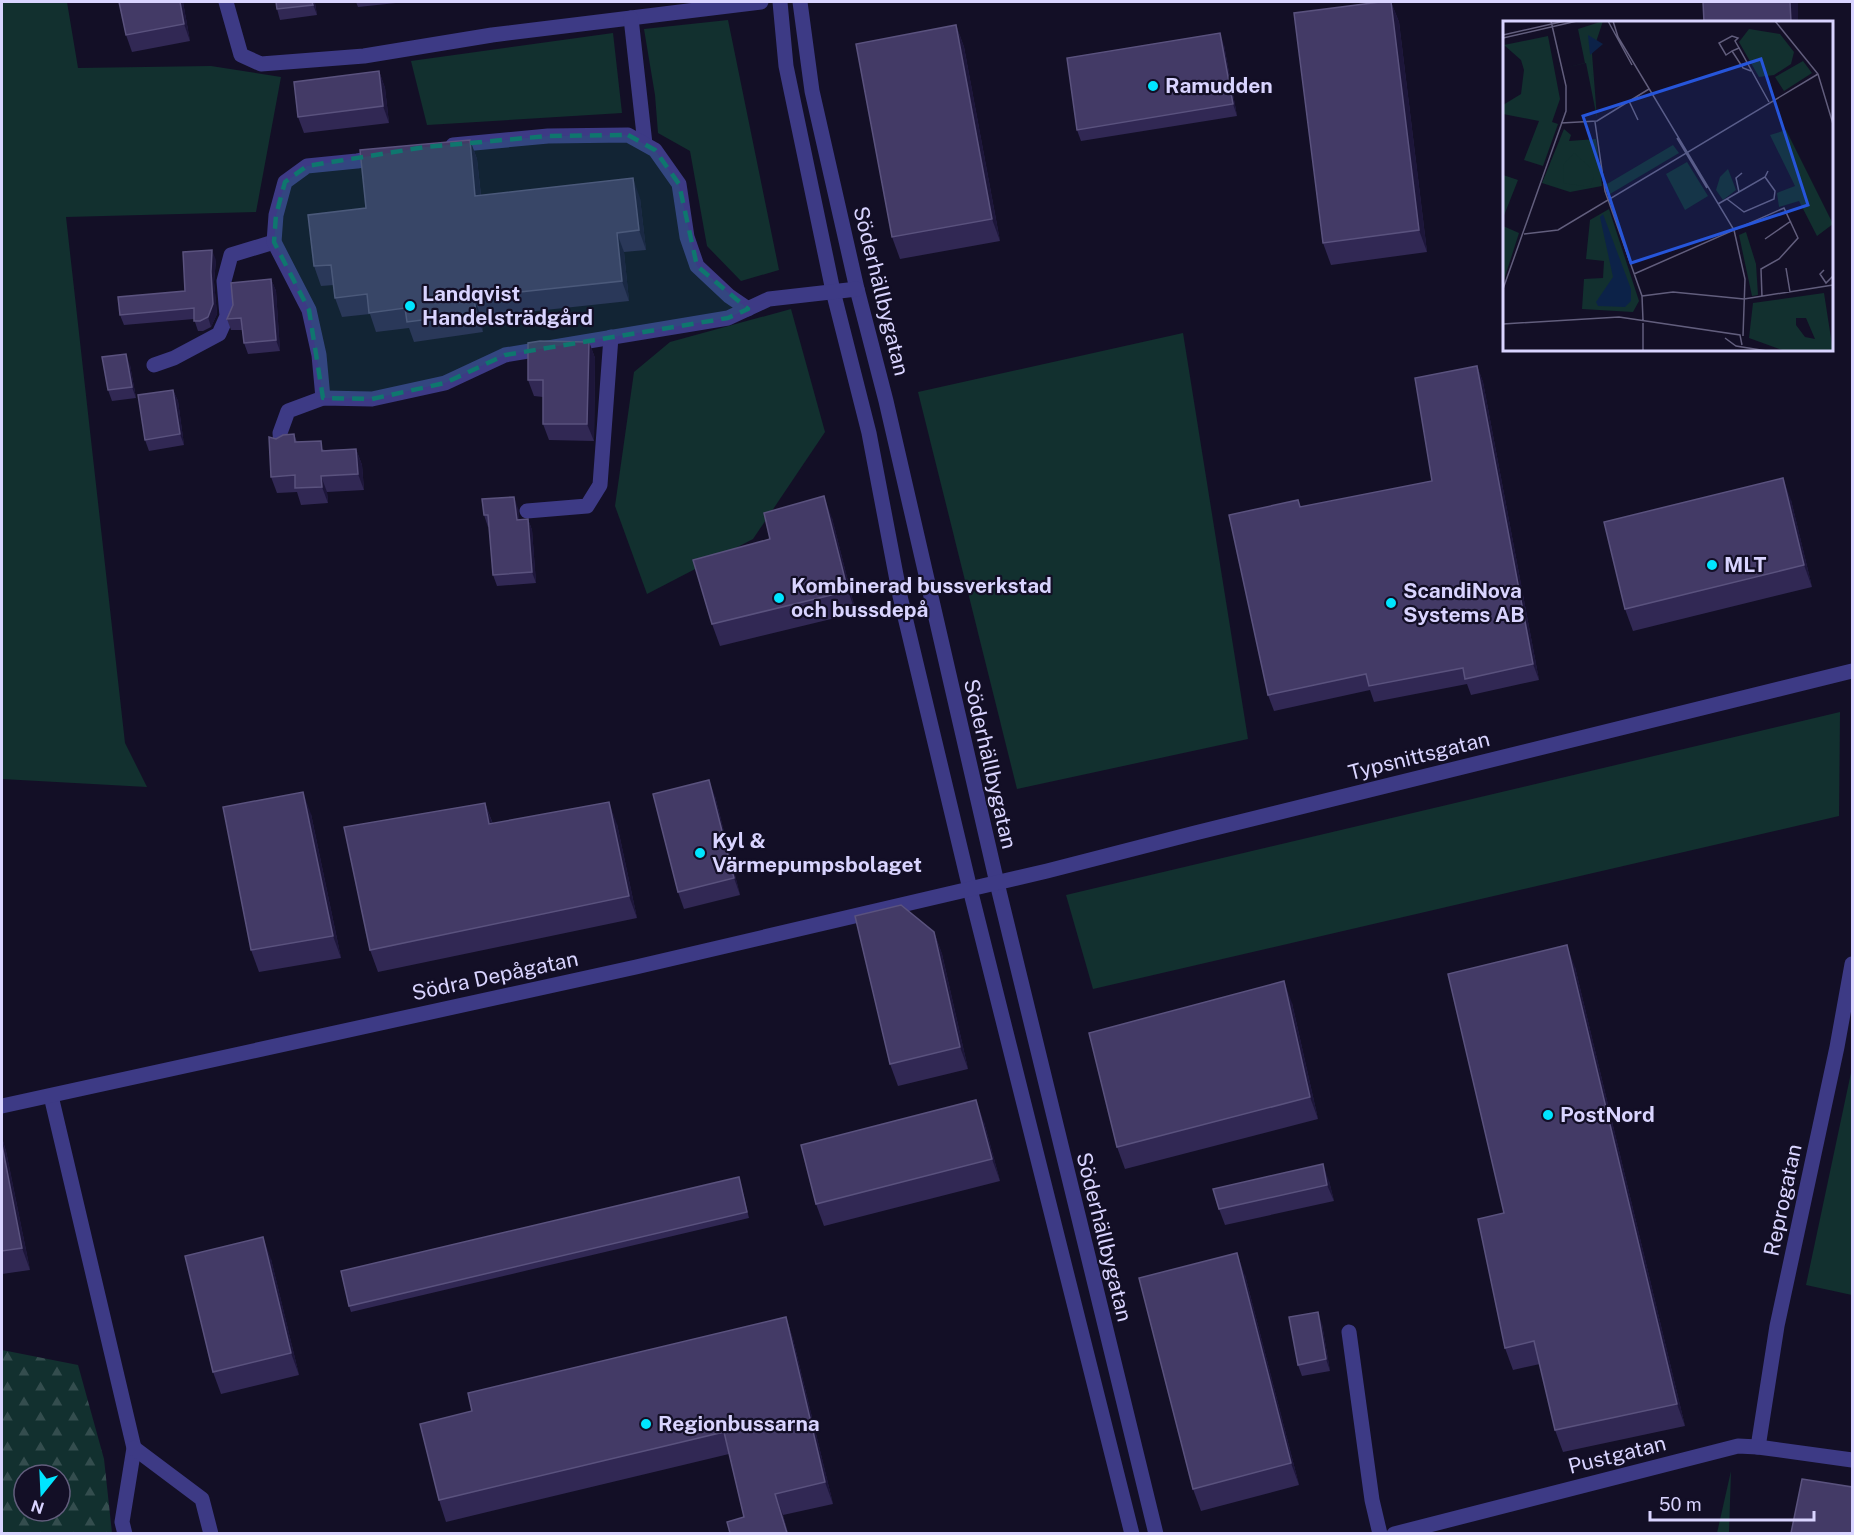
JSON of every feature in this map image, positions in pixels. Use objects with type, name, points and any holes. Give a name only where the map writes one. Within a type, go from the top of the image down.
[{"type":"street","points":[[226,2],[241,56],[261,64],[364,56],[492,34],[761,2]]},
{"type":"street","name":"Söderhällbygatan","points":[[780,2],[786,66],[833,291],[869,433],[900,596],[970,889],[1132,1533]]},
{"type":"street","name":"Söderhällbygatan","points":[[800,2],[812,91],[857,289],[886,401],[997,883],[1156,1533]]},
{"type":"street","points":[[631,18],[645,144]]},
{"type":"street","points":[[436,146],[560,136],[628,135],[656,150],[679,184],[687,237],[697,266],[729,296],[748,309]]},
{"type":"street","points":[[324,398],[319,355],[309,310],[274,242],[276,215],[285,182],[307,166],[357,161],[391,154]]},
{"type":"street","points":[[154,365],[174,358],[219,334],[227,316],[224,282],[231,255],[274,242]]},
{"type":"street","points":[[281,446],[280,433],[288,411],[324,398],[372,399],[445,383],[505,356],[728,318],[769,298],[857,289]]},
{"type":"street","points":[[527,511],[587,506],[600,485],[611,337]]},
{"type":"street","name":"Typsnittsgatan","points":[[997,883],[1852,671]]},
{"type":"street","name":"Södra Depågatan","points":[[2,1106],[636,967],[997,883]]},
{"type":"street","name":"Reprogatan","points":[[1758,1447],[1777,1326],[1852,964]]},
{"type":"street","points":[[51,1096],[134,1448],[122,1522],[125,1533]]},
{"type":"street","points":[[1349,1332],[1372,1500],[1380,1533]]},
{"type":"street","name":"Pustgatan","points":[[1394,1533],[1738,1446],[1852,1460]]},
{"type":"street","points":[[134,1448],[202,1499],[211,1533]]},
{"type":"highlighted area","points":[[628,135],[655,150],[679,184],[697,266],[748,309],[728,318],[505,355],[445,383],[372,399],[323,398],[309,310],[274,242],[276,215],[285,182],[307,166],[425,147],[548,136]]},
{"type":"green space","points":[[2,2],[67,2],[78,68],[211,66],[281,77],[256,212],[66,217],[125,743],[147,787],[2,779]]},
{"type":"green space","points":[[728,20],[779,270],[741,281],[707,246],[690,151],[658,133],[655,95],[644,29]]},
{"type":"green space","points":[[613,33],[622,113],[427,125],[411,61]]},
{"type":"green space","points":[[791,309],[825,432],[753,539],[647,594],[615,506],[634,372],[670,342]]},
{"type":"green space","points":[[1183,333],[1248,739],[1017,789],[918,392]]},
{"type":"green space","points":[[1840,712],[1839,816],[1093,989],[1066,895]]},
{"type":"green space","points":[[1852,1068],[1852,1295],[1806,1285]]},
{"type":"green space","points":[[2,1350],[78,1365],[104,1459],[112,1533],[2,1533]]},
{"type":"green space","points":[[1731,1471],[1729,1533],[1717,1533]]},
{"type":"building","points":[[119,2],[180,2],[184,24],[126,35]]},
{"type":"building","points":[[276,2],[312,2],[313,5],[277,9]]},
{"type":"building","points":[[1391,2],[1419,230],[1323,243],[1294,13]]},
{"type":"building","points":[[1703,2],[1790,2],[1791,21],[1704,21]]},
{"type":"building","points":[[956,25],[992,219],[892,237],[856,44]]},
{"type":"building","points":[[1220,33],[1233,104],[1077,130],[1067,58]]},
{"type":"building","points":[[379,71],[383,106],[298,117],[294,82]]},
{"type":"building","points":[[470,140],[475,196],[633,178],[639,230],[617,233],[622,281],[474,297],[476,313],[407,322],[405,308],[369,313],[367,294],[335,298],[331,265],[314,266],[308,215],[366,208],[360,150]]},
{"type":"building","points":[[212,250],[213,304],[208,317],[194,321],[194,308],[120,315],[118,297],[185,291],[183,252]]},
{"type":"building","points":[[271,279],[276,340],[244,343],[241,318],[227,319],[233,305],[231,283]]},
{"type":"building","points":[[540,341],[589,342],[587,424],[543,424],[543,380],[528,380],[528,343]]},
{"type":"building","points":[[126,354],[132,387],[108,390],[102,357]]},
{"type":"building","points":[[1477,366],[1533,664],[1465,679],[1463,668],[1369,686],[1366,674],[1268,695],[1229,515],[1298,500],[1300,507],[1432,481],[1415,378]]},
{"type":"building","points":[[173,390],[180,434],[145,440],[138,395]]},
{"type":"building","points":[[294,434],[295,442],[321,441],[322,451],[356,449],[358,474],[321,476],[322,487],[295,488],[295,475],[271,477],[269,437],[276,439],[283,435]]},
{"type":"building","name":"MLT","points":[[1783,478],[1804,565],[1625,609],[1604,522]]},
{"type":"building","name":"Kombinerad bussverkstad och bussdepå","points":[[824,496],[848,591],[712,624],[693,560],[770,539],[764,513]]},
{"type":"building","points":[[514,497],[517,520],[528,519],[532,572],[493,575],[488,515],[484,515],[482,499]]},
{"type":"building","name":"Kyl & Värmepumpsbolaget","points":[[709,780],[734,878],[678,892],[653,794]]},
{"type":"building","points":[[303,792],[333,936],[251,950],[223,807]]},
{"type":"building","points":[[609,802],[629,896],[370,950],[344,827],[485,803],[489,824]]},
{"type":"building","points":[[901,905],[934,932],[960,1047],[890,1064],[855,916]]},
{"type":"building","name":"PostNord","points":[[1567,945],[1677,1404],[1555,1430],[1534,1341],[1505,1348],[1478,1219],[1504,1213],[1448,974]]},
{"type":"building","points":[[1284,981],[1310,1097],[1117,1147],[1089,1033]]},
{"type":"building","points":[[976,1100],[992,1159],[816,1204],[801,1145]]},
{"type":"building","points":[[2,1145],[22,1248],[2,1251]]},
{"type":"building","points":[[1323,1164],[1327,1185],[1219,1209],[1213,1189]]},
{"type":"building","points":[[739,1177],[747,1212],[349,1306],[341,1271]]},
{"type":"building","points":[[263,1237],[291,1353],[213,1372],[185,1256]]},
{"type":"building","points":[[1237,1253],[1291,1463],[1193,1489],[1139,1278]]},
{"type":"building","points":[[1318,1312],[1326,1359],[1298,1365],[1289,1317]]},
{"type":"building","name":"Regionbussarna","points":[[786,1317],[825,1482],[775,1494],[787,1533],[730,1533],[727,1522],[744,1517],[724,1432],[439,1500],[420,1424],[472,1411],[468,1393]]},
{"type":"building","points":[[1802,1479],[1852,1487],[1852,1533],[1791,1533]]},
{"type":"place","name":"Ramudden","points":[[1153,86]]},
{"type":"place","name":"Landqvist Handelsträdgård","points":[[410,306]]},
{"type":"place","name":"MLT","points":[[1712,565]]},
{"type":"place","name":"Kombinerad bussverkstad och bussdepå","points":[[779,598]]},
{"type":"place","name":"ScandiNova Systems AB","points":[[1391,603]]},
{"type":"place","name":"Kyl & Värmepumpsbolaget","points":[[700,853]]},
{"type":"place","name":"PostNord","points":[[1548,1115]]},
{"type":"place","name":"Regionbussarna","points":[[646,1424]]}]
